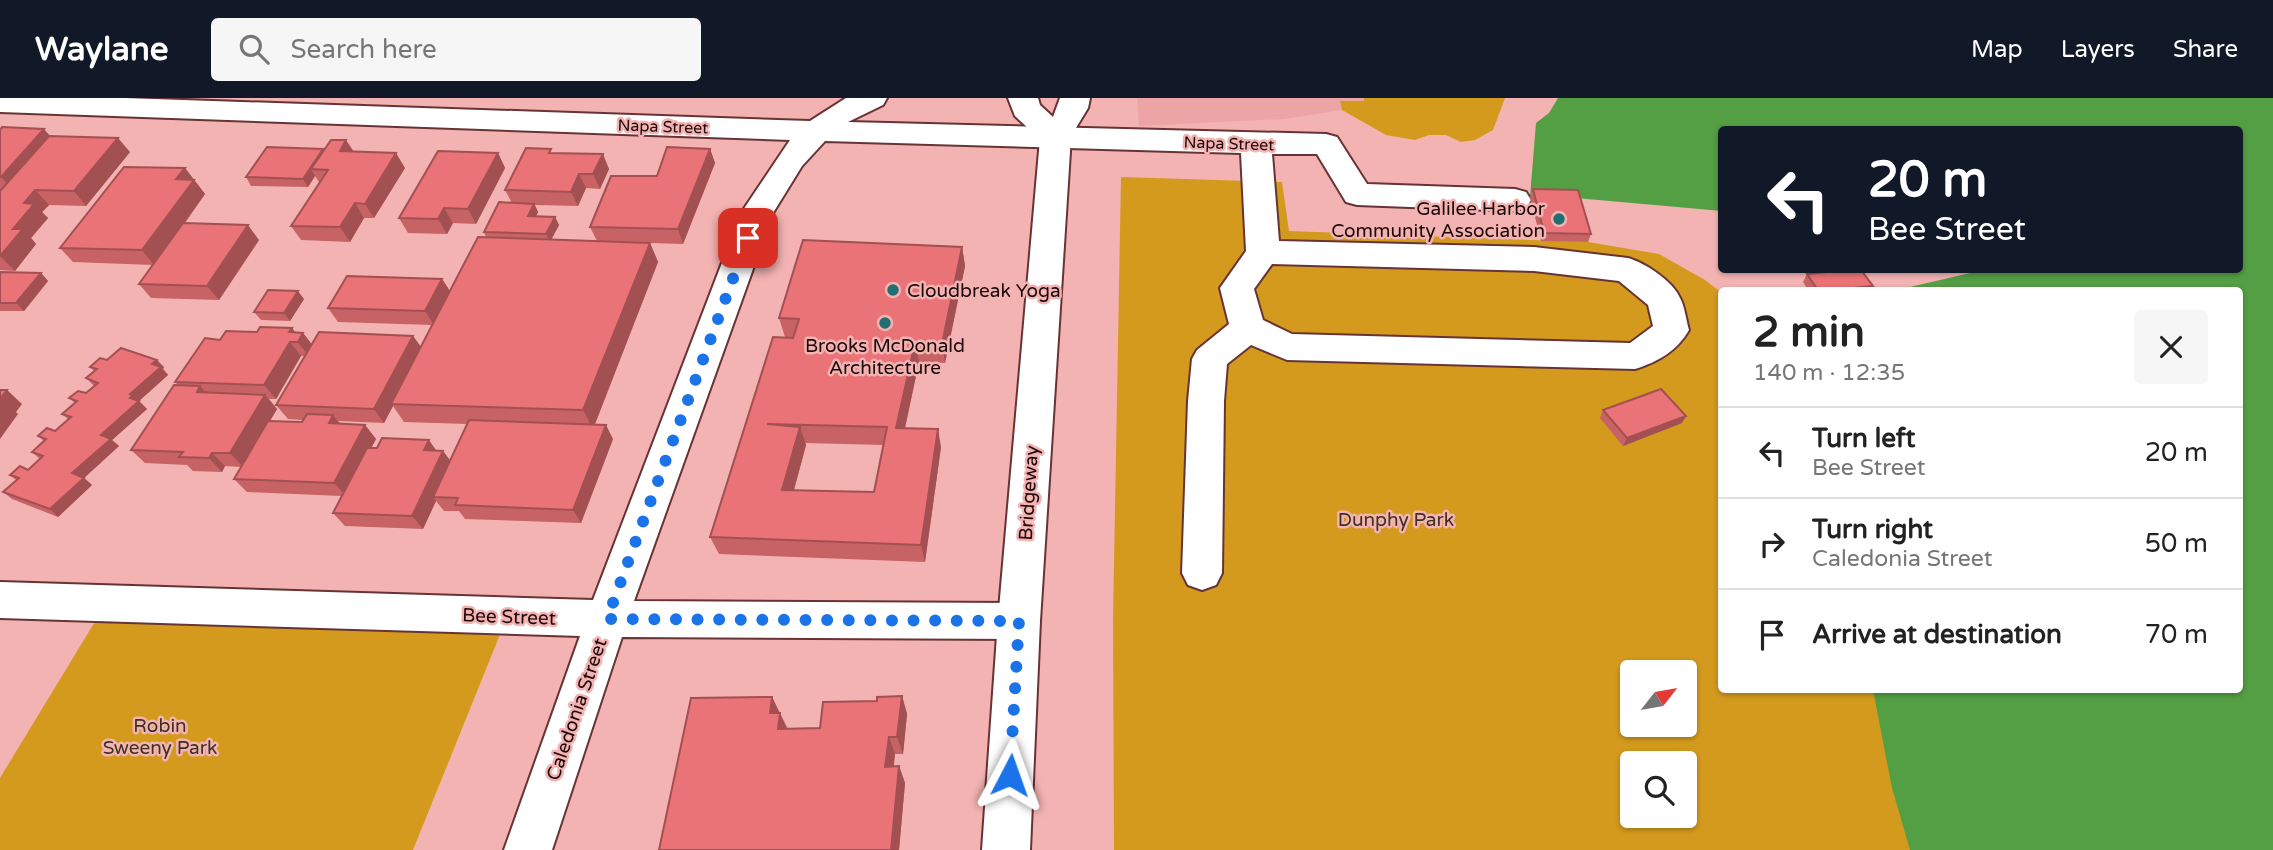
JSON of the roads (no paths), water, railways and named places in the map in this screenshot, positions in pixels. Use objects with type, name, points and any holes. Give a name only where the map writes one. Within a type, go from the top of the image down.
[{"type":"street","name":"Caledonia Street","points":[[528,850],[607,619],[757,213],[789,159],[817,130],[872,98]]},
{"type":"street","points":[[1023,98],[1026,109],[1056,136]]},
{"type":"street","name":"Bridgeway","points":[[1006,850],[1019,621],[1056,136],[1073,108],[1075,98]]},
{"type":"street","name":"Napa Street","points":[[0,103],[1056,136],[1256,146],[1326,144],[1357,194],[1515,200]]},
{"type":"street","points":[[1256,146],[1263,253],[1237,288],[1248,328],[1287,347],[1635,356],[1653,347],[1671,330],[1664,299],[1628,270],[1534,259],[1263,253]]},
{"type":"street","points":[[1202,573],[1206,401],[1210,359],[1248,328]]},
{"type":"street","name":"Bee Street","points":[[0,600],[607,619],[1019,621]]},
{"type":"place","name":"Galilee Harbor Community Association","points":[[1559,219]]},
{"type":"place","name":"Cloudbreak Yoga","points":[[893,290]]},
{"type":"place","name":"Brooks McDonald Architecture","points":[[885,323]]},
{"type":"park label","name":"Dunphy Park","points":[[1396,519]]},
{"type":"park label","name":"Robin Sweeny Park","points":[[160,736]]}]
